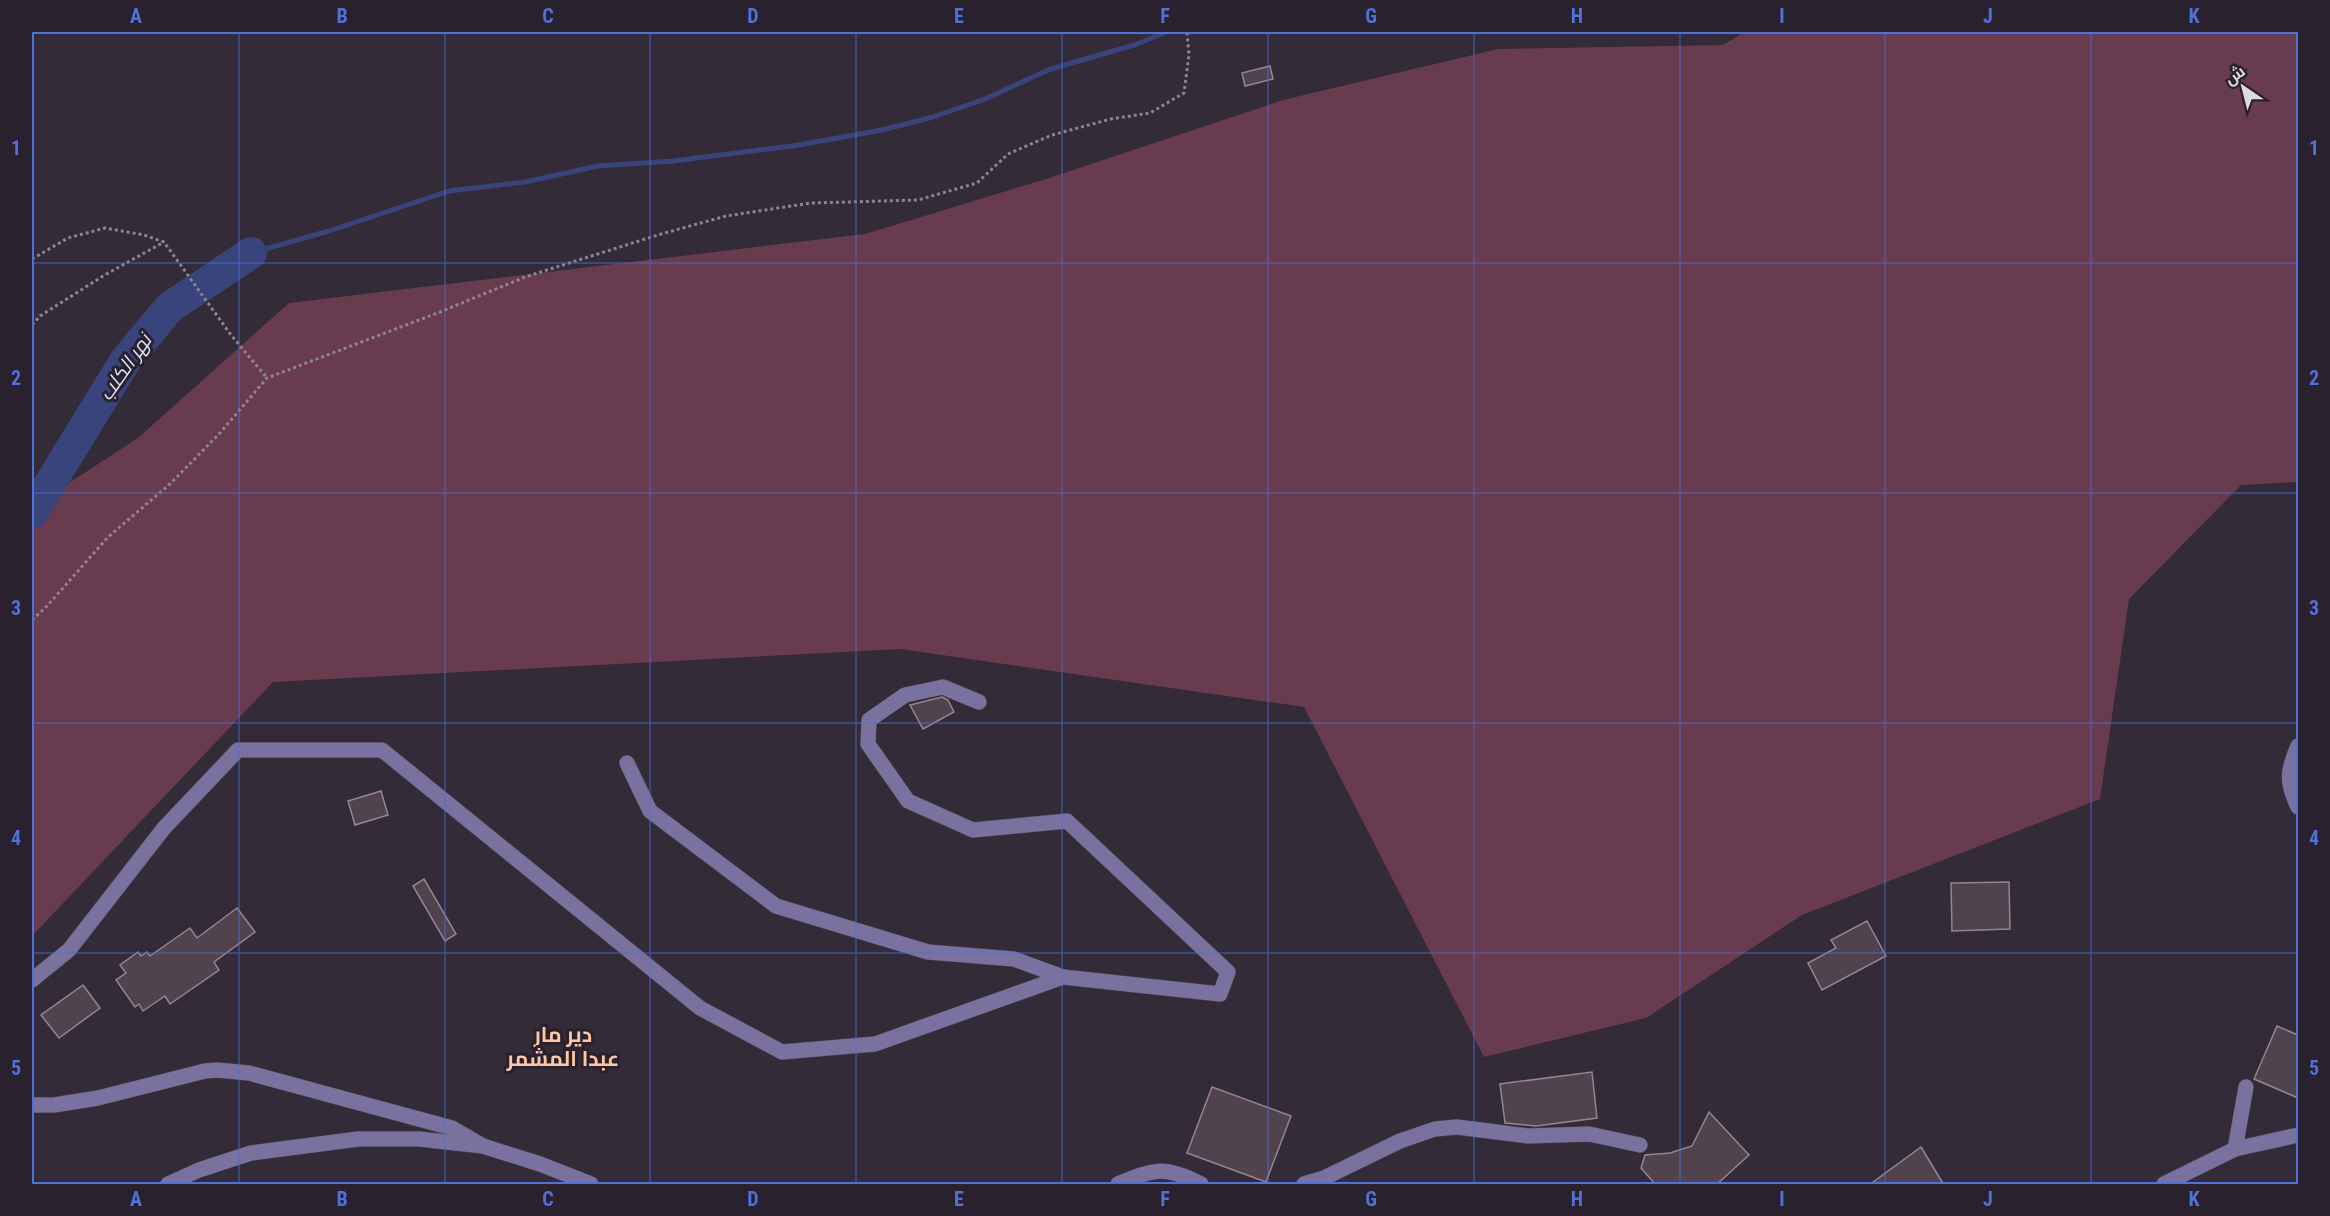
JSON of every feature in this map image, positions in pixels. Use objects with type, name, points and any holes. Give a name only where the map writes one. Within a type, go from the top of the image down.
[{"type":"street","points":[[627,763],[650,811],[776,906],[928,952],[1014,959],[1062,977],[1220,994],[1228,972],[1067,821],[973,830],[908,801],[868,744],[869,720],[905,694],[943,687],[979,702]]},
{"type":"street","points":[[2298,746],[2289,774],[2298,807]]},
{"type":"street","points":[[32,980],[69,950],[164,828],[238,750],[382,750],[700,1008],[782,1052],[875,1044],[1062,977]]},
{"type":"street","points":[[32,1105],[54,1105],[98,1098],[205,1071],[228,1071],[249,1073],[452,1128],[483,1146]]},
{"type":"street","points":[[2235,1149],[2246,1087]]},
{"type":"street","points":[[1304,1185],[1324,1178],[1400,1141],[1435,1129],[1457,1127],[1528,1136],[1589,1134],[1640,1145]]},
{"type":"street","points":[[2164,1185],[2235,1149],[2298,1136]]},
{"type":"street","points":[[168,1185],[199,1170],[250,1153],[358,1139],[419,1139],[483,1146],[540,1164],[591,1185]]},
{"type":"street","points":[[1118,1185],[1146,1172],[1157,1170],[1186,1177],[1201,1185]]},
{"type":"path","points":[[32,620],[108,537],[170,484],[219,434],[267,378],[525,277],[726,216],[811,203],[918,200],[977,183],[1008,154],[1052,135],[1111,119],[1150,114],[1184,93],[1189,55],[1187,32]]},
{"type":"path","points":[[32,259],[68,238],[105,228],[144,235],[165,242],[231,335],[267,378]]},
{"type":"path","points":[[32,325],[40,316],[103,276],[165,242]]},
{"type":"shaded area","points":[[1745,32],[2298,32],[2298,482],[2241,485],[2129,599],[2100,799],[1802,915],[1646,1018],[1484,1057],[1304,707],[900,649],[273,682],[32,936],[32,507],[138,438],[289,303],[865,234],[1046,179],[1283,100],[1498,49],[1723,45]]},
{"type":"building","points":[[1270,66],[1273,79],[1245,86],[1242,73]]},
{"type":"building","points":[[942,697],[948,700],[954,712],[923,729],[910,705]]},
{"type":"building","points":[[381,791],[388,815],[355,825],[348,801]]},
{"type":"building","points":[[424,879],[456,934],[445,941],[413,886]]},
{"type":"building","points":[[2009,882],[2010,929],[1952,931],[1951,883]]},
{"type":"building","points":[[237,908],[255,932],[214,962],[219,970],[170,1004],[165,996],[143,1011],[139,1004],[135,1007],[116,980],[126,973],[120,965],[138,952],[141,956],[147,952],[150,956],[190,928],[197,938]]},
{"type":"building","points":[[1867,921],[1886,956],[1822,990],[1808,963],[1836,948],[1831,940]]},
{"type":"building","points":[[83,985],[100,1008],[59,1038],[41,1015]]},
{"type":"building","points":[[2277,1026],[2298,1035],[2298,1098],[2254,1079]]},
{"type":"building","points":[[1592,1072],[1597,1118],[1536,1126],[1505,1123],[1500,1084]]},
{"type":"building","points":[[1212,1087],[1291,1116],[1266,1182],[1187,1153]]},
{"type":"building","points":[[1709,1112],[1749,1155],[1716,1185],[1656,1185],[1641,1168],[1645,1155],[1670,1153],[1692,1146]]},
{"type":"building","points":[[1921,1147],[1944,1185],[1869,1185]]},
{"type":"waterway","points":[[251,253],[329,231],[449,191],[525,182],[598,166],[673,161],[799,145],[882,130],[933,117],[985,99],[1048,70],[1137,44],[1166,32]]},
{"type":"waterway","name":"نهر الكلب","points":[[32,513],[125,361],[170,307],[251,253]]},
{"type":"district","name":"دير مار عبدا المشمر","points":[[563,1047]]}]
